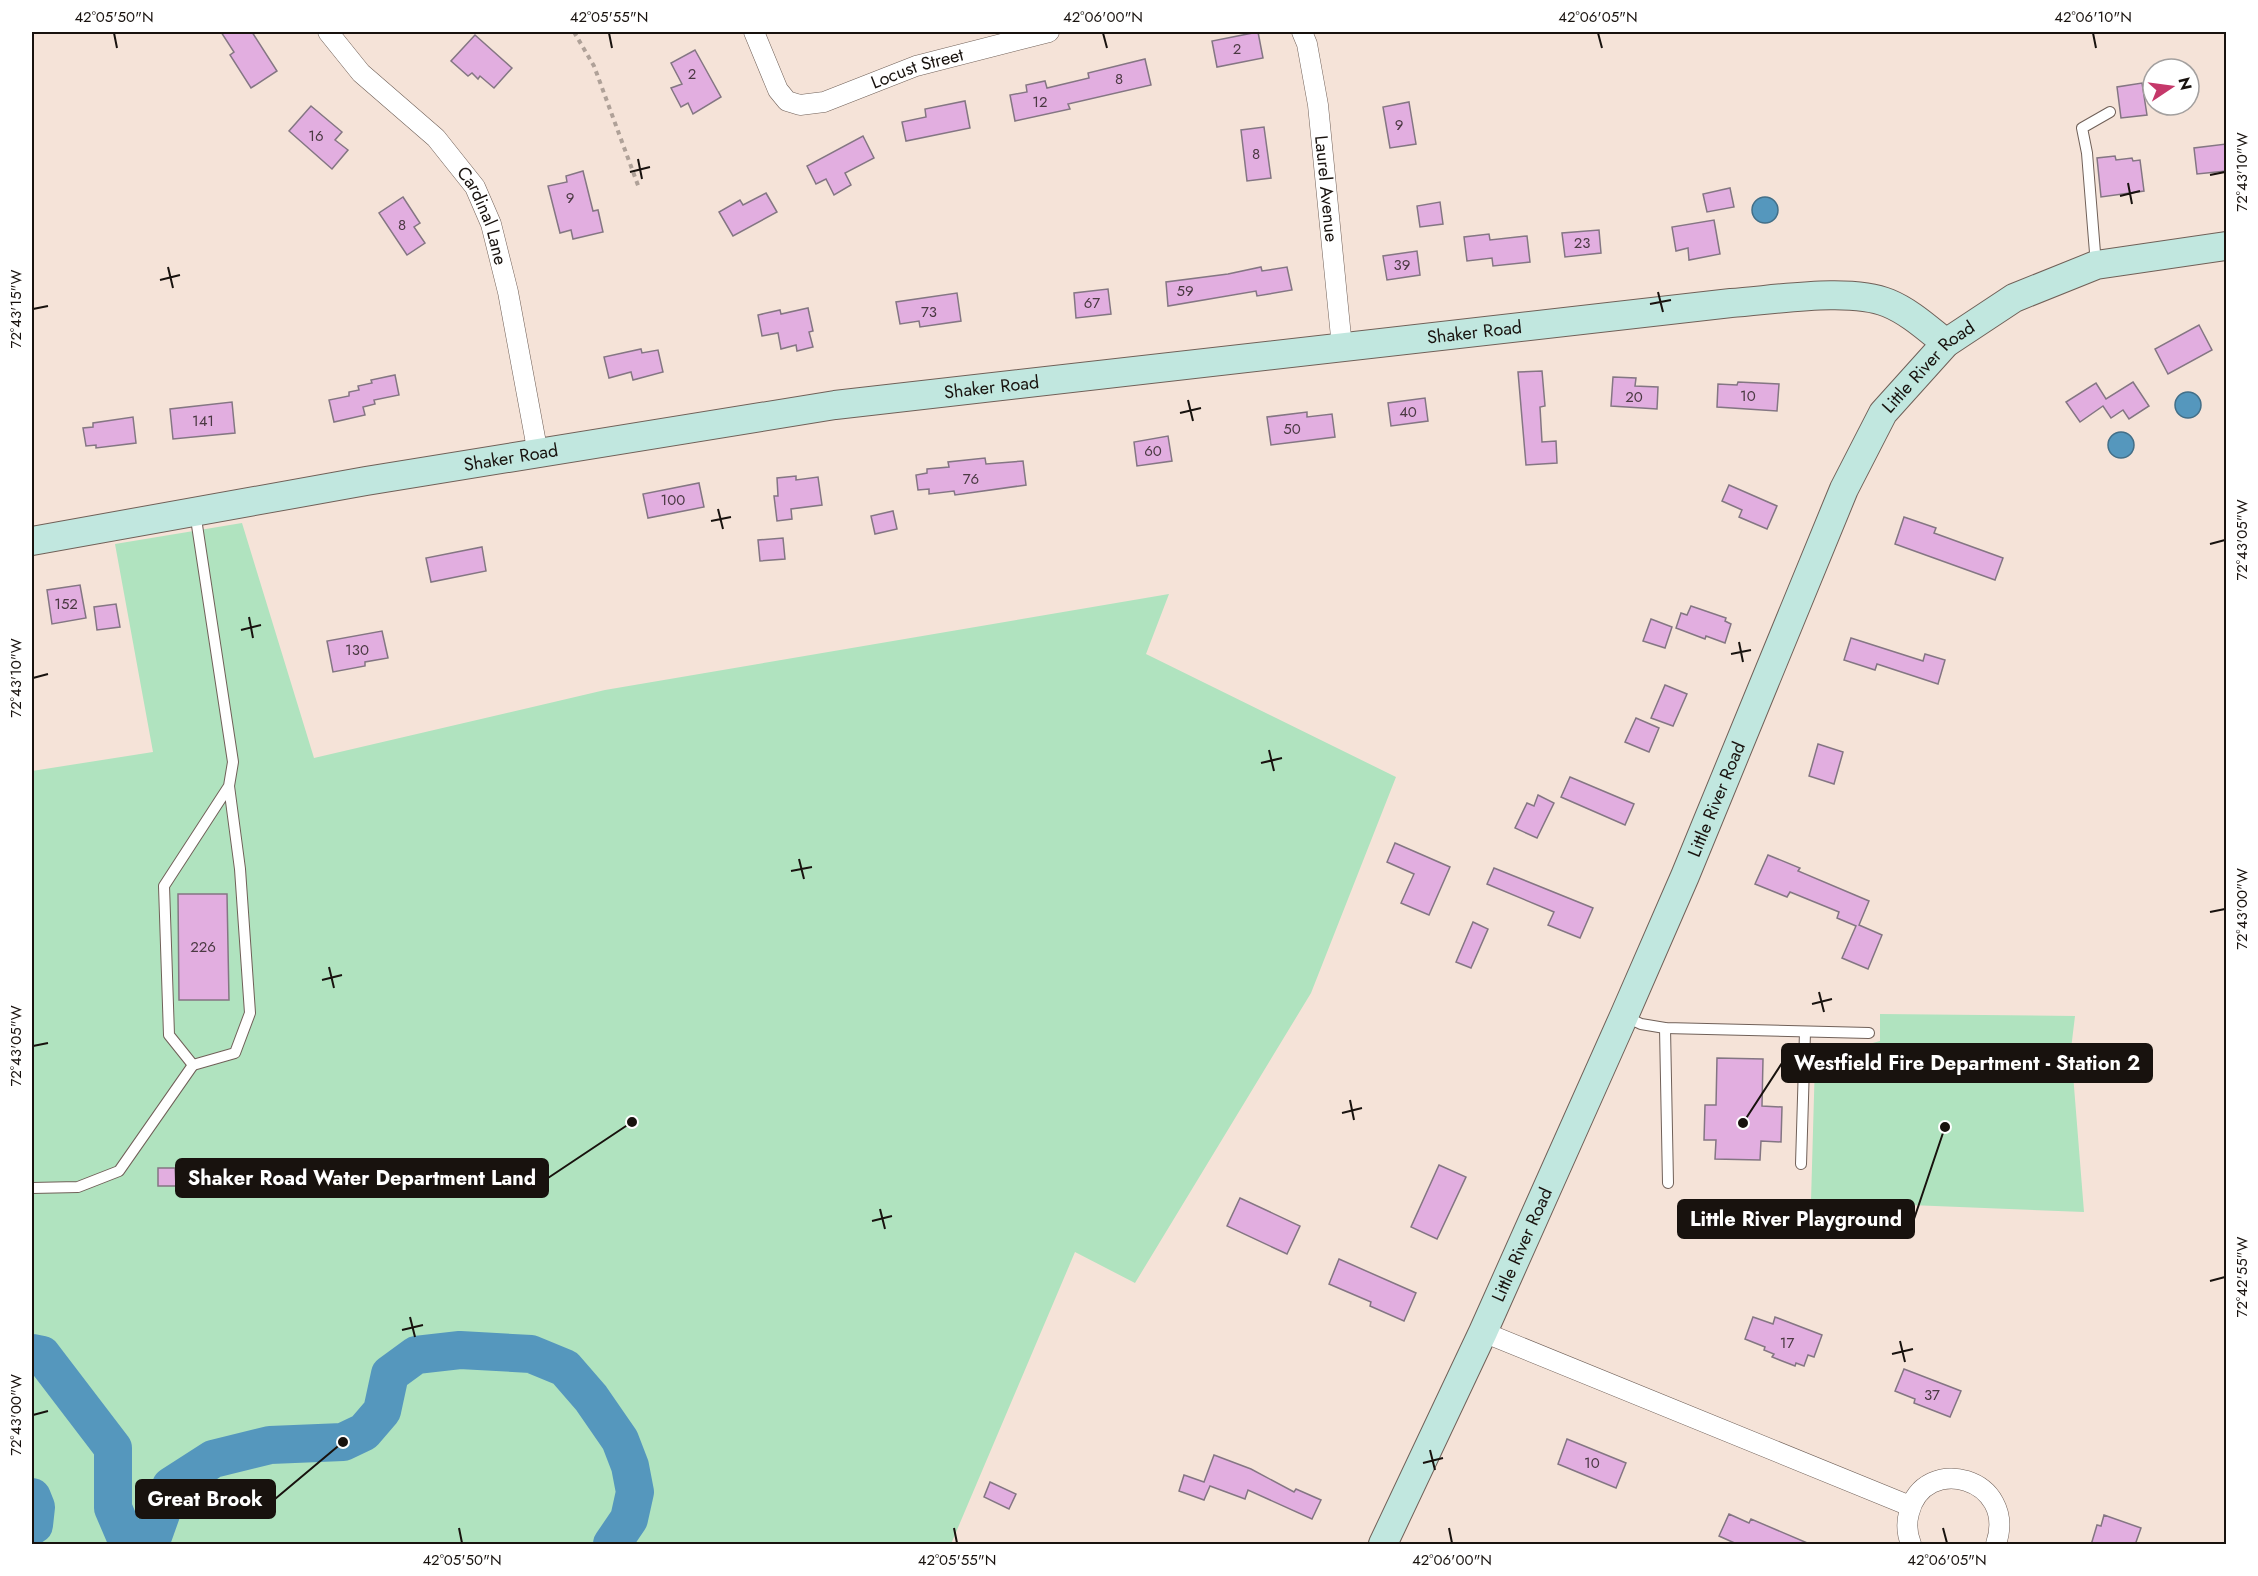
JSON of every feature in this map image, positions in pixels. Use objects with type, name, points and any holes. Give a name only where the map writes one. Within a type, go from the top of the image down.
[{"type":"street","name":"Cardinal Lane","points":[[328,32],[361,73],[436,138],[475,187],[490,224],[508,292],[538,454]]},
{"type":"street","name":"Locust Street","points":[[754,32],[778,90],[787,101],[800,105],[824,102],[916,66],[1049,32]]},
{"type":"street","name":"Laurel Avenue","points":[[1302,32],[1307,44],[1318,105],[1342,347]]},
{"type":"street","name":"Little River Road","points":[[1383,1545],[1483,1332],[1624,1016],[1689,865],[1844,489],[1883,413],[1946,343],[2014,298],[2096,265],[2226,246]]},
{"type":"street","name":"Shaker Road","points":[[32,541],[366,481],[835,405],[1731,303],[1868,296],[1890,304],[1911,316],[1946,343]]},
{"type":"street","points":[[1483,1332],[1910,1506]]},
{"type":"street","points":[[1911,1545],[1906,1521],[1910,1506],[1919,1493],[1930,1484],[1944,1479],[1960,1478],[1986,1491],[1995,1504],[2000,1518],[2000,1533],[1996,1545]]},
{"type":"lane","points":[[2096,265],[2087,153],[2082,128],[2110,112]]},
{"type":"lane","points":[[32,1188],[78,1187],[119,1171],[194,1065],[235,1053],[250,1013],[240,869],[229,786],[233,762],[195,512]]},
{"type":"lane","points":[[194,1065],[169,1035],[164,886],[229,786]]},
{"type":"lane","points":[[1624,1016],[1641,1023],[1665,1028],[1869,1033]]},
{"type":"lane","points":[[1665,1028],[1668,1183]]},
{"type":"lane","points":[[1801,1164],[1804,1032]]},
{"type":"path","points":[[574,32],[594,66],[639,188]]},
{"type":"green space","points":[[242,523],[314,758],[605,690],[1169,594],[1146,654],[1396,777],[1311,993],[1135,1283],[1075,1252],[951,1544],[32,1544],[32,771],[153,752],[115,544]]},
{"type":"green space","points":[[1880,1014],[2075,1016],[2071,1049],[2084,1212],[1811,1201],[1815,1061],[1866,1062],[1869,1044],[1880,1041]]},
{"type":"water","points":[[1765,197],[1774,201],[1778,210],[1774,219],[1765,223],[1756,219],[1752,210],[1756,201]]},
{"type":"water","points":[[2188,392],[2197,396],[2201,405],[2197,414],[2188,418],[2179,414],[2175,405],[2179,396]]},
{"type":"water","points":[[2121,432],[2130,436],[2134,445],[2130,454],[2121,458],[2112,454],[2108,445],[2112,436]]},
{"type":"building","points":[[221,32],[252,32],[277,71],[251,88],[230,55],[234,52]]},
{"type":"building","points":[[1258,32],[1263,58],[1217,67],[1212,41]]},
{"type":"building","points":[[475,35],[512,68],[494,88],[480,76],[478,79],[472,73],[468,76],[451,61]]},
{"type":"building","points":[[695,50],[721,97],[693,114],[688,103],[681,107],[671,88],[682,84],[671,63]]},
{"type":"building","points":[[1145,59],[1151,85],[1068,104],[1070,109],[1015,121],[1010,95],[1027,92],[1026,85],[1045,81],[1047,88],[1089,78],[1088,73]]},
{"type":"building","points":[[2141,83],[2141,116],[2121,118],[2117,87]]},
{"type":"building","points":[[965,101],[970,128],[906,141],[902,122],[926,117],[925,109]]},
{"type":"building","points":[[1409,102],[1416,144],[1390,148],[1383,107]]},
{"type":"building","points":[[311,106],[342,132],[335,140],[348,150],[332,169],[289,131]]},
{"type":"building","points":[[1264,127],[1271,178],[1247,181],[1241,130]]},
{"type":"building","points":[[863,136],[874,158],[845,173],[851,185],[834,195],[826,179],[816,184],[807,166]]},
{"type":"building","points":[[2226,144],[2226,171],[2197,174],[2194,148]]},
{"type":"building","points":[[2115,156],[2116,160],[2132,158],[2133,161],[2140,160],[2144,191],[2101,197],[2097,158]]},
{"type":"building","points":[[583,171],[593,211],[598,210],[603,232],[573,239],[571,230],[560,233],[548,186],[567,182],[566,176]]},
{"type":"building","points":[[1730,188],[1734,207],[1707,212],[1703,194]]},
{"type":"building","points":[[766,193],[777,212],[733,236],[719,212],[740,200],[743,205]]},
{"type":"building","points":[[403,197],[420,223],[414,227],[425,243],[407,255],[379,213]]},
{"type":"building","points":[[1440,202],[1443,224],[1420,227],[1417,206]]},
{"type":"building","points":[[1714,220],[1720,254],[1689,260],[1688,248],[1676,251],[1672,227]]},
{"type":"building","points":[[1599,230],[1601,253],[1565,257],[1562,233]]},
{"type":"building","points":[[1489,234],[1490,240],[1527,236],[1530,262],[1493,266],[1492,258],[1467,261],[1464,237]]},
{"type":"building","points":[[1417,251],[1420,275],[1387,280],[1383,256]]},
{"type":"building","points":[[1261,267],[1262,271],[1287,267],[1292,290],[1257,296],[1256,291],[1168,306],[1166,282]]},
{"type":"building","points":[[1108,289],[1111,314],[1076,318],[1074,293]]},
{"type":"building","points":[[957,293],[961,321],[920,327],[919,321],[900,324],[896,302]]},
{"type":"building","points":[[808,308],[813,331],[809,332],[813,347],[797,351],[796,345],[781,349],[778,333],[762,336],[758,315],[780,310],[781,314]]},
{"type":"building","points":[[2199,325],[2212,350],[2168,374],[2155,349]]},
{"type":"building","points":[[641,349],[642,353],[658,350],[663,372],[633,380],[631,372],[609,378],[604,357]]},
{"type":"building","points":[[1542,371],[1545,406],[1540,407],[1542,442],[1556,441],[1557,463],[1526,465],[1518,372]]},
{"type":"building","points":[[395,375],[399,395],[374,400],[375,404],[363,407],[365,415],[334,422],[329,400],[349,396],[349,392],[359,390],[358,386],[372,383],[371,380]]},
{"type":"building","points":[[1613,377],[1636,378],[1635,386],[1658,387],[1657,409],[1611,406]]},
{"type":"building","points":[[1738,382],[1779,384],[1777,411],[1717,407],[1718,384],[1737,385]]},
{"type":"building","points":[[2133,382],[2149,406],[2129,419],[2123,410],[2111,418],[2103,406],[2080,422],[2066,402],[2096,383],[2106,399]]},
{"type":"building","points":[[1425,398],[1428,421],[1391,426],[1388,403]]},
{"type":"building","points":[[232,402],[235,433],[173,439],[170,409]]},
{"type":"building","points":[[1307,412],[1307,417],[1332,414],[1335,437],[1271,445],[1267,417]]},
{"type":"building","points":[[133,417],[136,443],[96,448],[96,445],[86,446],[83,428],[93,427],[93,423]]},
{"type":"building","points":[[1168,436],[1172,461],[1137,466],[1134,442]]},
{"type":"building","points":[[985,458],[986,464],[1023,461],[1026,485],[955,495],[954,491],[929,494],[929,489],[918,490],[916,475],[927,473],[927,469],[949,467],[948,462]]},
{"type":"building","points":[[796,476],[796,480],[818,477],[822,505],[791,509],[792,519],[777,521],[774,496],[778,496],[777,478]]},
{"type":"building","points":[[699,483],[704,507],[648,518],[643,494]]},
{"type":"building","points":[[1729,485],[1777,506],[1767,529],[1739,517],[1742,510],[1722,501]]},
{"type":"building","points":[[893,511],[897,529],[875,534],[871,516]]},
{"type":"building","points":[[1904,517],[1936,528],[1934,533],[2003,558],[1995,580],[1895,544]]},
{"type":"building","points":[[783,538],[785,559],[760,561],[758,540]]},
{"type":"building","points":[[482,547],[486,571],[431,582],[426,558]]},
{"type":"building","points":[[80,585],[86,618],[52,624],[47,590]]},
{"type":"building","points":[[116,604],[120,627],[97,630],[94,607]]},
{"type":"building","points":[[1691,606],[1726,618],[1725,621],[1731,624],[1725,643],[1706,636],[1705,639],[1676,628],[1681,613],[1687,615]]},
{"type":"building","points":[[1651,619],[1672,627],[1665,648],[1643,641]]},
{"type":"building","points":[[382,631],[388,658],[365,662],[365,666],[333,672],[327,641]]},
{"type":"building","points":[[1851,638],[1923,661],[1925,654],[1945,660],[1938,684],[1877,664],[1875,670],[1844,660]]},
{"type":"building","points":[[1665,685],[1687,694],[1673,726],[1651,718]]},
{"type":"building","points":[[1636,718],[1659,728],[1649,752],[1625,742]]},
{"type":"building","points":[[1818,744],[1843,752],[1834,784],[1809,776]]},
{"type":"building","points":[[1570,777],[1634,804],[1625,825],[1561,797]]},
{"type":"building","points":[[1538,795],[1554,803],[1537,838],[1515,828],[1527,803],[1534,806]]},
{"type":"building","points":[[1395,843],[1450,867],[1429,915],[1401,903],[1414,874],[1387,862]]},
{"type":"building","points":[[1768,855],[1800,868],[1798,871],[1869,901],[1859,925],[1882,935],[1868,969],[1842,958],[1856,926],[1837,918],[1839,912],[1790,892],[1787,897],[1755,884]]},
{"type":"building","points":[[1494,868],[1593,908],[1580,938],[1548,925],[1554,912],[1487,884]]},
{"type":"building","points":[[178,894],[227,894],[229,1000],[179,1000]]},
{"type":"building","points":[[1473,922],[1488,929],[1471,968],[1456,962]]},
{"type":"building","points":[[1717,1058],[1763,1059],[1762,1106],[1782,1107],[1781,1142],[1761,1141],[1760,1160],[1715,1159],[1716,1140],[1704,1140],[1705,1105],[1716,1105]]},
{"type":"building","points":[[1439,1165],[1466,1177],[1437,1239],[1411,1227]]},
{"type":"building","points":[[158,1168],[175,1168],[176,1186],[158,1186]]},
{"type":"building","points":[[1240,1198],[1300,1226],[1287,1254],[1227,1226]]},
{"type":"building","points":[[1339,1259],[1416,1293],[1404,1321],[1370,1306],[1371,1302],[1329,1284]]},
{"type":"building","points":[[1753,1317],[1773,1324],[1775,1317],[1822,1335],[1814,1357],[1808,1355],[1804,1366],[1796,1363],[1795,1366],[1772,1357],[1774,1354],[1764,1350],[1765,1347],[1745,1339]]},
{"type":"building","points":[[1904,1369],[1961,1391],[1950,1417],[1914,1403],[1915,1399],[1895,1391]]},
{"type":"building","points":[[1567,1439],[1626,1463],[1616,1488],[1558,1464]]},
{"type":"building","points":[[1214,1455],[1251,1469],[1294,1492],[1296,1489],[1321,1500],[1312,1519],[1248,1490],[1245,1499],[1210,1486],[1204,1500],[1179,1491],[1184,1475],[1204,1482]]},
{"type":"building","points":[[990,1482],[1016,1494],[1009,1509],[984,1497]]},
{"type":"building","points":[[1729,1514],[1749,1523],[1751,1519],[1812,1545],[1739,1545],[1719,1536]]},
{"type":"building","points":[[2104,1515],[2141,1528],[2135,1545],[2091,1545],[2097,1525],[2101,1526]]},
{"type":"waterway","points":[[32,1353],[42,1355],[113,1448],[113,1508],[125,1536],[152,1539],[171,1486],[213,1459],[270,1445],[343,1442],[364,1432],[382,1411],[390,1374],[416,1355],[460,1350],[531,1354],[565,1368],[591,1398],[620,1440],[630,1466],[635,1492],[629,1519],[612,1544]]},
{"type":"waterway","points":[[32,1497],[36,1507],[32,1526]]},
{"type":"place","name":"Shaker Road Water Department Land","points":[[632,1122]]},
{"type":"place","name":"Westfield Fire Department - Station 2","points":[[1743,1123]]},
{"type":"place","name":"Little River Playground","points":[[1945,1127]]},
{"type":"place","name":"Great Brook","points":[[343,1442]]}]
